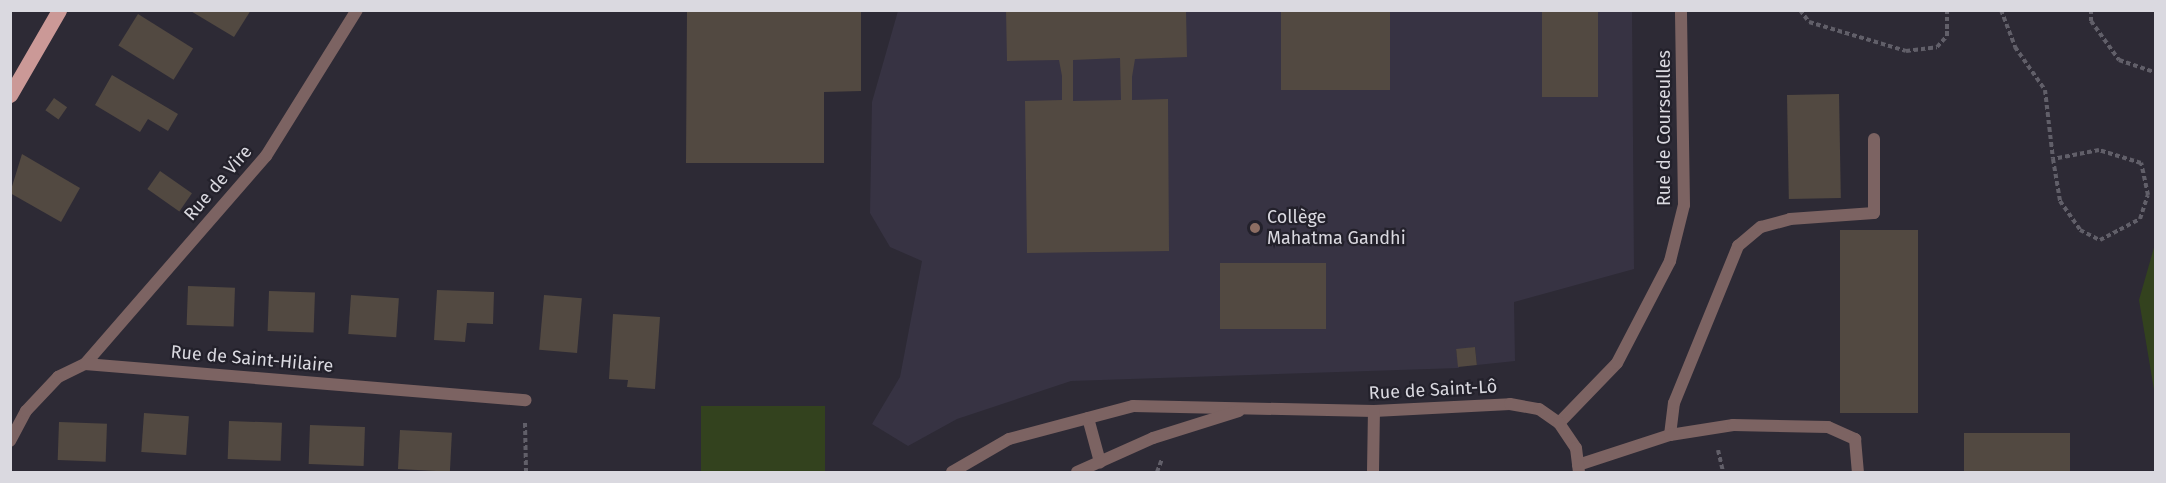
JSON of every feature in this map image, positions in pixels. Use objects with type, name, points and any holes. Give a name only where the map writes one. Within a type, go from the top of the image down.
[{"type":"main road","points":[[13,87],[59,10]]},
{"type":"street","name":"Rue de Vire","points":[[85,364],[266,156],[357,10]]},
{"type":"street","name":"Rue de Courseulles","points":[[1559,423],[1617,363],[1671,261],[1684,205],[1682,10]]},
{"type":"street","points":[[1670,435],[1674,403],[1738,246],[1761,227],[1790,219],[1874,213],[1874,139]]},
{"type":"street","name":"Rue de Saint-Hilaire","points":[[10,441],[26,411],[57,377],[85,364],[526,400]]},
{"type":"street","name":"Rue de Saint-Lô","points":[[952,472],[1009,438],[1133,406],[1374,411],[1510,404],[1539,409],[1559,423],[1576,448],[1579,469]]},
{"type":"street","name":"Rue de Saint-Lô","points":[[1077,472],[1153,438],[1249,407]]},
{"type":"street","points":[[1373,472],[1374,411]]},
{"type":"street","points":[[1088,418],[1100,462]]},
{"type":"street","points":[[1579,469],[1670,435],[1733,425],[1828,427],[1855,439],[1858,472]]},
{"type":"path","points":[[1800,10],[1809,22],[1906,51],[1937,47],[1947,36],[1947,10]]},
{"type":"path","points":[[2001,10],[2015,47],[2045,90],[2053,159],[2060,201],[2080,230],[2100,240],[2140,219],[2148,195],[2141,163],[2099,150],[2053,159]]},
{"type":"path","points":[[2091,10],[2091,21],[2119,60],[2156,73]]},
{"type":"path","points":[[526,400],[526,472]]},
{"type":"shaded area","name":"Collège Mahatma Gandhi","points":[[898,11],[1632,11],[1634,269],[1514,302],[1515,361],[1477,365],[1475,347],[1456,350],[1459,368],[1071,381],[957,419],[908,446],[872,424],[900,377],[922,261],[890,247],[870,213],[872,102]]},
{"type":"green space","points":[[2155,244],[2155,396],[2139,300]]},
{"type":"green space","points":[[701,406],[825,406],[825,472],[701,472]]},
{"type":"building","points":[[189,10],[251,10],[234,37]]},
{"type":"building","points":[[687,10],[861,10],[861,91],[824,92],[824,163],[686,163]]},
{"type":"building","points":[[1006,10],[1186,10],[1187,57],[1135,59],[1132,77],[1132,100],[1168,99],[1169,251],[1027,253],[1025,101],[1062,100],[1062,76],[1059,60],[1007,61]],"holes":[[[1120,58],[1121,100],[1073,101],[1073,60]]]},
{"type":"building","points":[[1281,10],[1390,10],[1390,90],[1281,90]]},
{"type":"building","points":[[1542,10],[1598,10],[1598,97],[1542,97]]},
{"type":"building","points":[[138,14],[193,48],[174,80],[118,45]]},
{"type":"building","points":[[112,75],[178,114],[168,131],[148,119],[140,132],[95,105]]},
{"type":"building","points":[[1839,94],[1841,198],[1789,199],[1787,95]]},
{"type":"building","points":[[54,98],[67,107],[59,119],[45,110]]},
{"type":"building","points":[[22,154],[80,188],[61,222],[10,193]]},
{"type":"building","points":[[160,171],[192,193],[179,211],[147,189]]},
{"type":"building","points":[[1840,230],[1918,230],[1918,413],[1840,413]]},
{"type":"building","points":[[1220,263],[1326,263],[1326,329],[1220,329]]},
{"type":"building","points":[[188,286],[235,288],[234,327],[187,325]]},
{"type":"building","points":[[437,290],[494,292],[493,324],[467,323],[465,342],[434,340]]},
{"type":"building","points":[[269,291],[315,293],[314,333],[268,331]]},
{"type":"building","points":[[351,295],[399,298],[396,337],[348,334]]},
{"type":"building","points":[[544,295],[582,298],[577,353],[539,350]]},
{"type":"building","points":[[613,314],[660,317],[655,389],[627,387],[628,380],[609,379]]},
{"type":"building","points":[[1475,347],[1477,365],[1458,367],[1456,349]]},
{"type":"building","points":[[144,413],[189,416],[186,455],[141,452]]},
{"type":"building","points":[[229,421],[282,423],[281,461],[228,459]]},
{"type":"building","points":[[59,422],[107,424],[106,462],[58,460]]},
{"type":"building","points":[[310,425],[365,427],[364,466],[309,464]]},
{"type":"building","points":[[400,430],[452,433],[450,472],[398,469]]},
{"type":"building","points":[[1964,433],[2070,433],[2070,472],[1964,472]]},
{"type":"place","name":"Collège Mahatma Gandhi","points":[[1255,228]]}]
